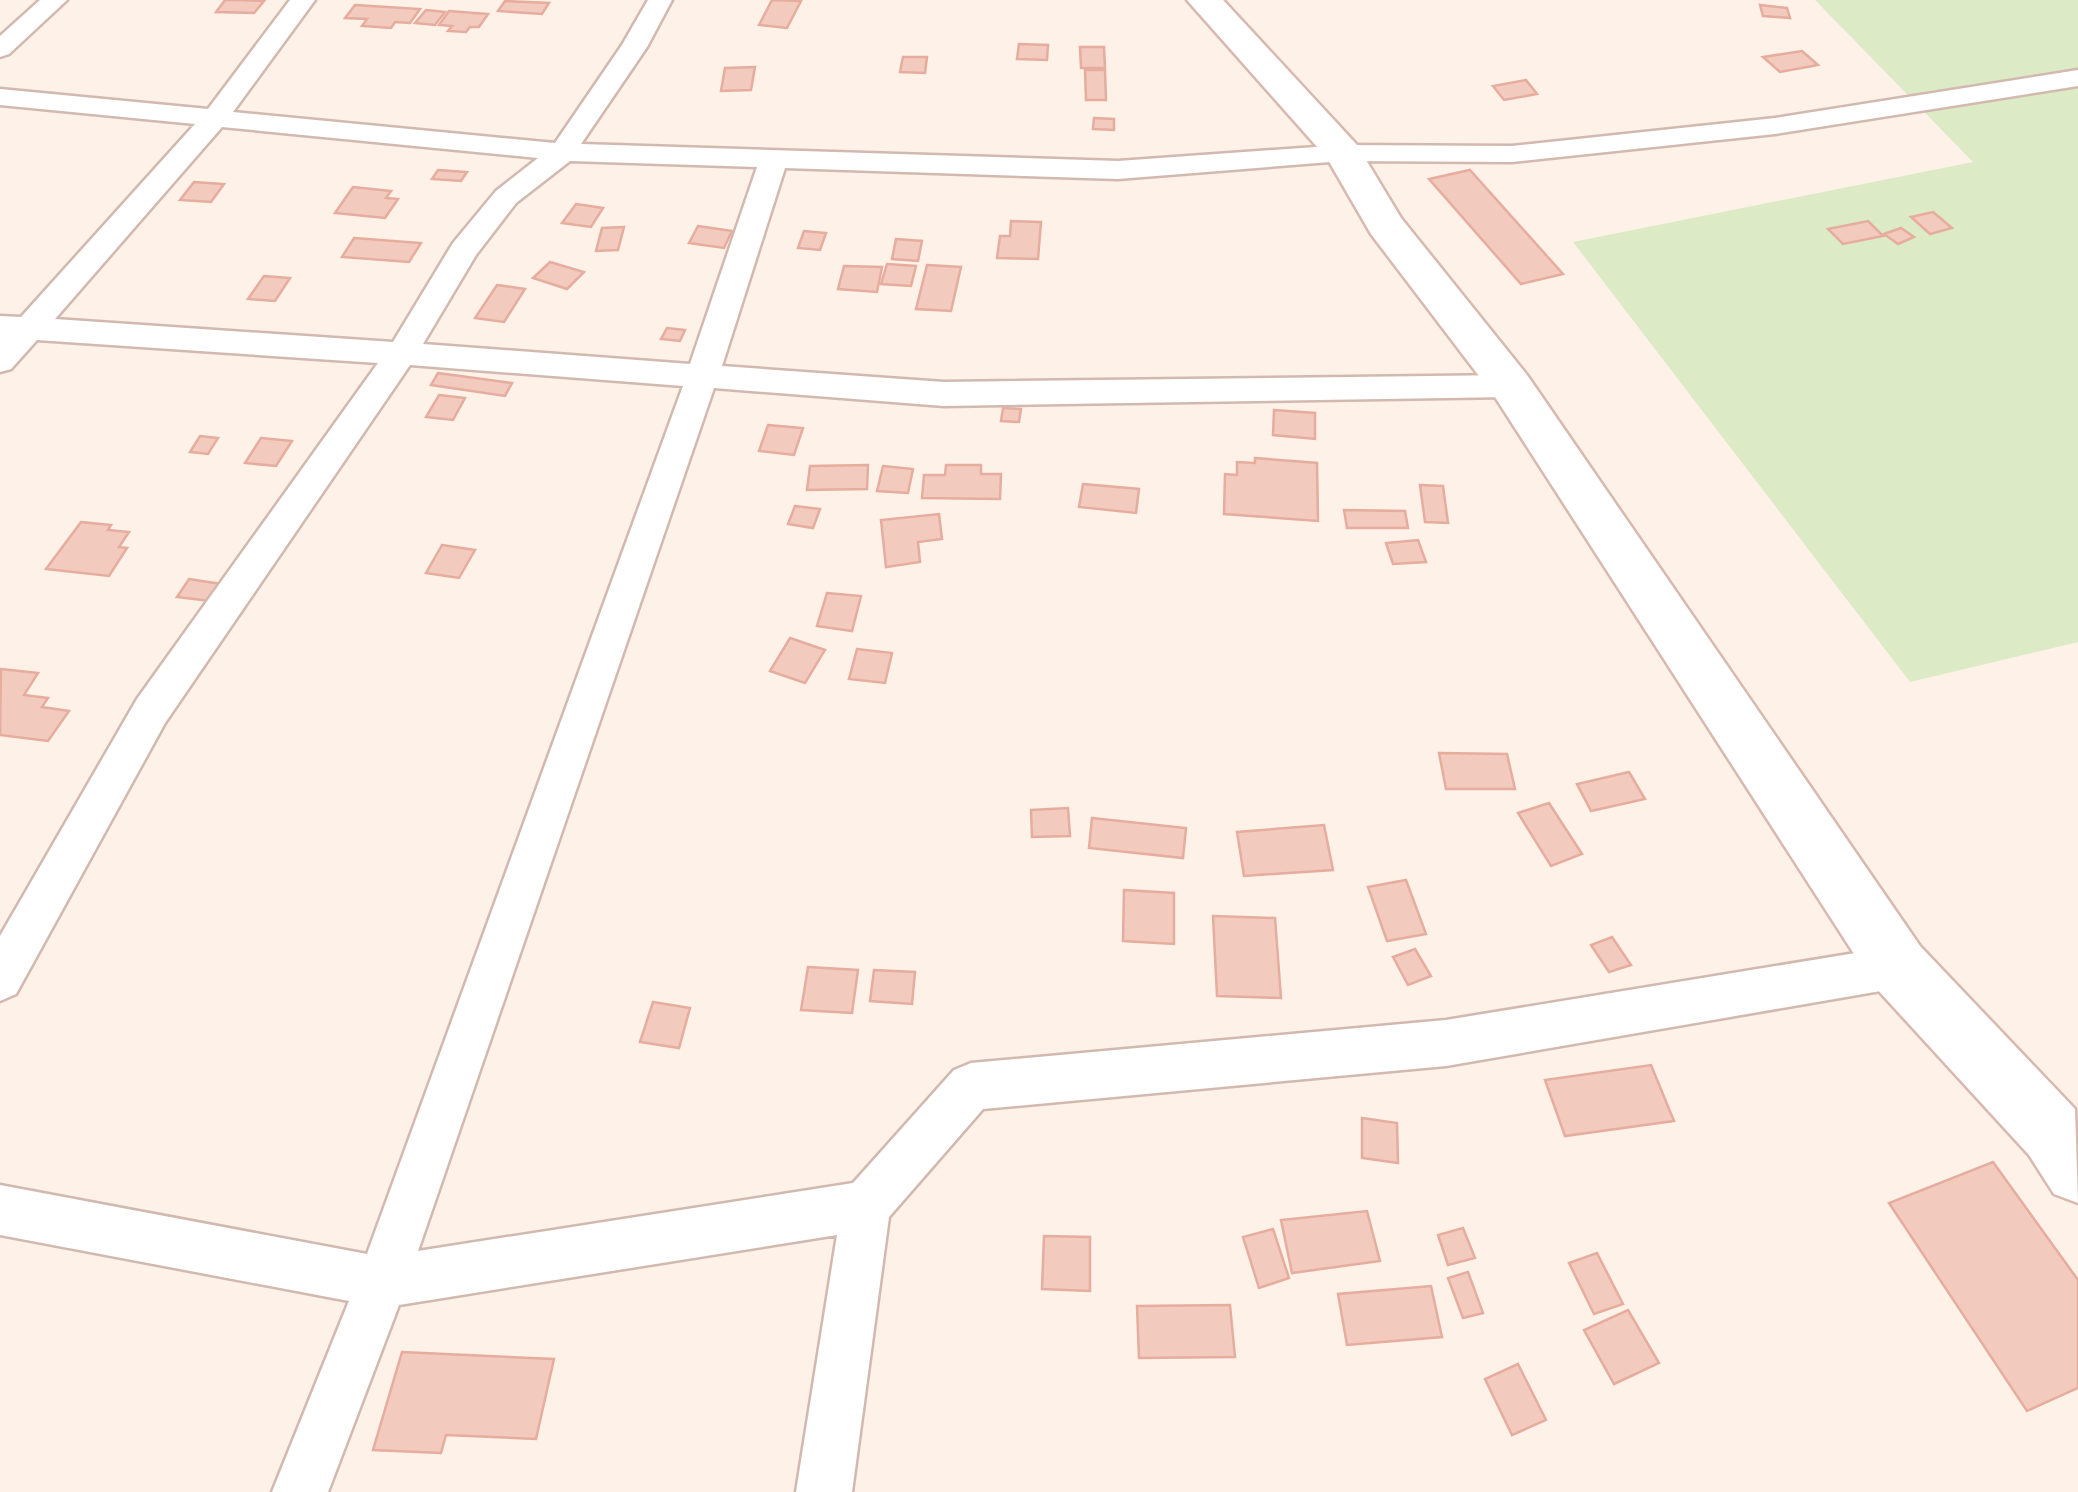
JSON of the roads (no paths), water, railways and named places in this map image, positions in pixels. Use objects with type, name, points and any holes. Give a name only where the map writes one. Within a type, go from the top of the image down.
[{"type":"street","points":[[0,50],[55,0]]},
{"type":"street","points":[[0,361],[16,328],[214,119],[303,0]]},
{"type":"street","points":[[0,978],[151,710],[400,356],[485,221],[506,197],[563,152],[634,47],[660,0]]},
{"type":"street","points":[[1204,0],[1343,153],[1386,225],[1511,386],[1898,967],[2069,1143]]},
{"type":"street","points":[[0,97],[563,152],[1118,170],[1343,153],[1512,154],[1775,126],[2078,78]]},
{"type":"street","points":[[300,1492],[382,1282],[702,377],[774,158]]},
{"type":"street","points":[[16,328],[944,394],[1511,386]]},
{"type":"street","points":[[824,1492],[866,1206],[971,1086],[1446,1043],[1898,967]]},
{"type":"street","points":[[0,1210],[382,1282],[866,1206]]}]
